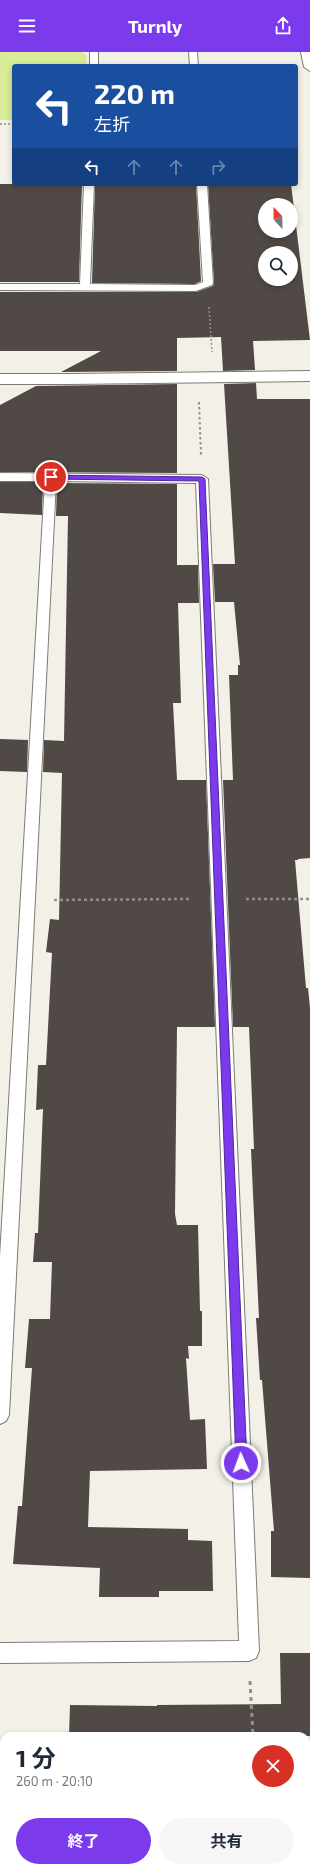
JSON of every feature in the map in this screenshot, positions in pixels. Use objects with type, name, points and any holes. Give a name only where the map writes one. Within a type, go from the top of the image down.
[{"type":"street","points":[[307,52],[310,68]]},
{"type":"street","points":[[0,379],[310,376]]},
{"type":"lane","points":[[94,52],[94,64]]},
{"type":"lane","points":[[193,52],[194,64]]},
{"type":"lane","points":[[86,286],[89,186]]},
{"type":"lane","points":[[0,287],[86,286],[196,288],[208,282],[202,186]]},
{"type":"lane","points":[[0,477],[202,479],[249,1651],[0,1653]]},
{"type":"lane","points":[[0,1416],[51,477]]},
{"type":"path","points":[[0,124],[12,124]]},
{"type":"path","points":[[202,479],[208,282]]},
{"type":"path","points":[[28,900],[310,899]]},
{"type":"path","points":[[249,1651],[253,1732]]},
{"type":"green space","points":[[0,52],[81,52],[87,55],[86,64],[12,64],[12,120],[0,120]]},
{"type":"building","points":[[0,184],[12,184],[12,186],[82,186],[79,282],[0,282]]},
{"type":"building","points":[[95,186],[196,186],[201,281],[195,284],[92,283]]},
{"type":"building","points":[[208,186],[291,186],[293,198],[258,198],[258,238],[298,238],[310,340],[253,341],[255,370],[223,371],[221,337],[177,338],[177,371],[61,372],[101,351],[0,351],[0,292],[196,292],[213,286],[214,283]]},
{"type":"building","points":[[256,383],[257,399],[310,399],[310,858],[295,860],[306,988],[308,988],[310,1008],[310,1578],[271,1577],[271,1531],[274,1531],[262,1380],[260,1380],[256,1318],[259,1318],[251,1149],[254,1149],[249,1027],[233,1027],[223,780],[233,780],[229,675],[238,675],[238,665],[240,665],[234,602],[215,602],[213,564],[235,564],[224,384]]},
{"type":"building","points":[[177,384],[177,473],[0,472],[0,405],[36,386]]},
{"type":"building","points":[[0,482],[43,482],[42,515],[0,513]]},
{"type":"building","points":[[57,483],[177,484],[177,565],[198,565],[199,603],[178,603],[181,703],[173,703],[177,780],[206,780],[215,1027],[177,1027],[175,1214],[177,1225],[198,1225],[202,1346],[188,1346],[189,1359],[186,1358],[190,1420],[205,1419],[207,1469],[90,1471],[88,1527],[188,1529],[188,1540],[212,1541],[213,1591],[159,1591],[159,1597],[99,1597],[100,1568],[13,1564],[18,1506],[22,1506],[32,1368],[25,1368],[29,1319],[50,1319],[52,1262],[33,1262],[35,1233],[38,1233],[43,1109],[36,1110],[38,1065],[46,1065],[52,953],[46,952],[50,919],[59,920],[62,773],[43,772],[44,740],[64,741],[68,516],[56,516]]},
{"type":"building","points":[[0,739],[28,740],[27,772],[0,771]]},
{"type":"building","points":[[280,1653],[310,1653],[310,1732],[69,1732],[70,1705],[157,1706],[281,1704]]},
{"type":"route","points":[[51,477],[202,479],[241,1463]]}]
